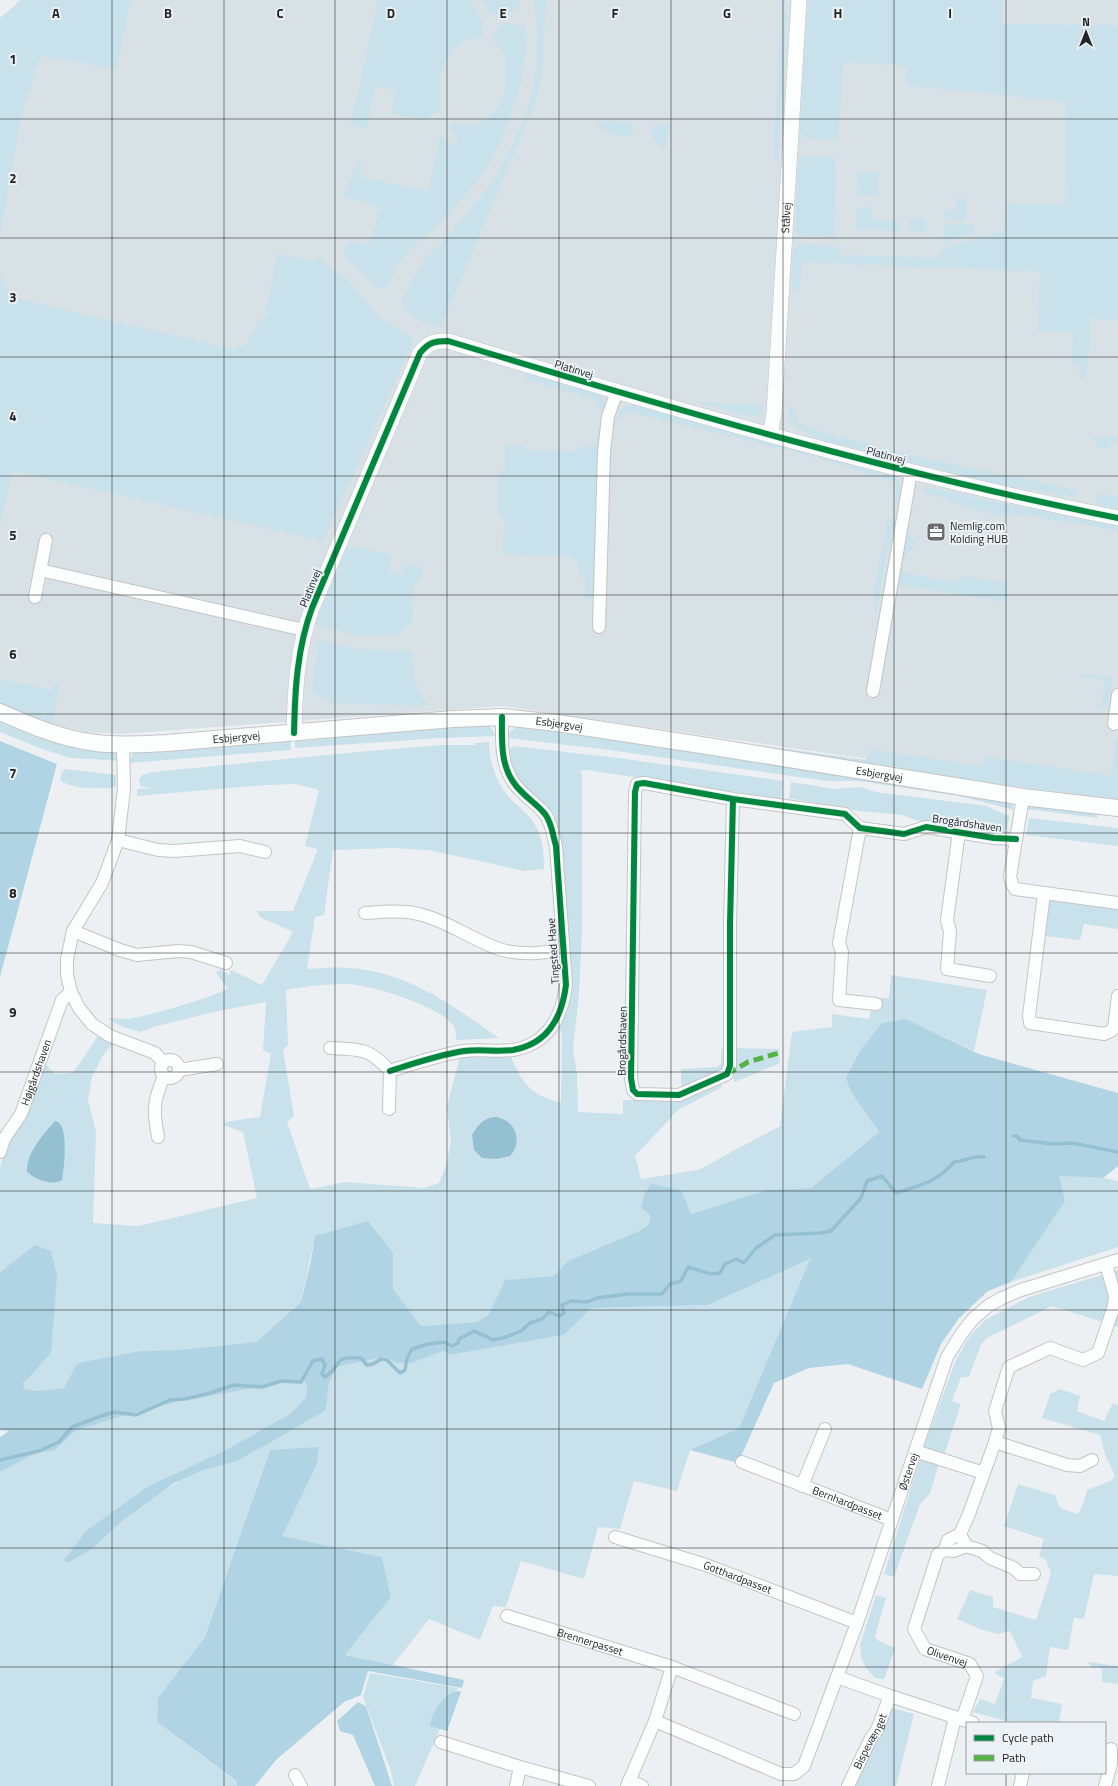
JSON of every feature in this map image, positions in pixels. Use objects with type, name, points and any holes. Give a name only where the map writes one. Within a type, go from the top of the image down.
[{"type":"main road","name":"Esbjergvej","points":[[0,712],[43,731],[67,738],[96,743],[123,745],[294,733],[453,719],[502,717],[557,723],[674,740],[1023,797],[1118,808]]},
{"type":"street","name":"Stålvej","points":[[770,435],[776,399],[798,0]]},
{"type":"street","name":"Platinvej","points":[[294,733],[296,678],[304,630],[420,353],[428,344],[436,341],[448,341],[617,392],[770,435],[911,472],[1020,498],[1118,518]]},
{"type":"street","points":[[599,627],[604,452],[608,416],[617,392]]},
{"type":"street","name":"Platinvej","points":[[873,691],[911,472]]},
{"type":"street","points":[[35,597],[46,540]]},
{"type":"street","points":[[40,570],[304,630]]},
{"type":"street","points":[[1114,724],[1118,695]]},
{"type":"street","name":"Tingsted Have","points":[[390,1071],[440,1054],[467,1051],[512,1050],[532,1044],[548,1031],[558,1017],[564,1003],[566,985],[556,846],[552,829],[545,815],[514,783],[506,766],[501,747],[502,717]]},
{"type":"street","points":[[123,745],[124,789],[118,840],[102,883],[73,931],[67,958],[67,975],[71,992],[79,1008],[92,1024],[110,1036],[155,1053],[163,1062]]},
{"type":"street","name":"Brogårdshaven","points":[[733,799],[730,924],[730,1066],[727,1074],[679,1095],[637,1094],[633,1090],[631,1078],[634,792],[637,784],[644,783],[733,799],[845,814],[860,828],[904,834],[926,827],[994,838],[1016,839]]},
{"type":"street","name":"Brogårdshaven","points":[[1023,797],[1010,877],[1015,889],[1118,903]]},
{"type":"street","points":[[860,828],[839,943],[842,952],[839,1000],[876,1004]]},
{"type":"street","name":"Brogårdshaven","points":[[959,832],[947,920],[950,932],[947,968],[990,976]]},
{"type":"street","points":[[118,840],[158,850],[174,851],[240,846],[265,852]]},
{"type":"street","points":[[1044,893],[1028,1016],[1030,1023],[1104,1034],[1114,1028],[1118,996]]},
{"type":"street","name":"Tingsted Have","points":[[365,913],[394,911],[415,913],[438,920],[499,949],[517,953],[537,954],[563,950]]},
{"type":"street","points":[[73,931],[120,950],[137,955],[191,952],[226,963]]},
{"type":"street","name":"Højgårdshaven","points":[[0,1152],[4,1139],[21,1114],[62,1000],[71,992]]},
{"type":"street","points":[[330,1048],[356,1048],[370,1053],[380,1060],[390,1071],[389,1109]]},
{"type":"street","points":[[163,1062],[173,1060],[178,1064],[179,1070]]},
{"type":"street","points":[[163,1062],[160,1071],[164,1076],[173,1077],[179,1070],[217,1064]]},
{"type":"street","points":[[158,1137],[154,1112],[154,1101],[164,1076]]},
{"type":"street","name":"Østervej","points":[[655,1721],[781,1774],[794,1774],[804,1766],[857,1623],[947,1357],[973,1319],[988,1306],[1002,1298],[1021,1290],[1118,1260]]},
{"type":"street","name":"Olivenvej","points":[[963,1720],[977,1676],[970,1664],[925,1649],[914,1629],[938,1554],[945,1550],[948,1540],[960,1534],[970,1514],[999,1428],[995,1411],[1009,1366],[1050,1348],[1083,1360],[1098,1353],[1114,1306],[1115,1296],[1106,1264]]},
{"type":"street","name":"Bernhardpasset","points":[[802,1486],[825,1429]]},
{"type":"street","points":[[995,1442],[1067,1466],[1080,1466],[1092,1460]]},
{"type":"street","points":[[915,1451],[984,1473]]},
{"type":"street","name":"Bernhardpasset","points":[[742,1462],[892,1520]]},
{"type":"street","points":[[960,1534],[966,1546]]},
{"type":"street","name":"Gotthardpasset","points":[[615,1537],[706,1565],[857,1623]]},
{"type":"street","points":[[945,1550],[954,1551],[966,1546],[982,1551],[990,1558],[1014,1568],[1020,1574],[1034,1574]]},
{"type":"street","name":"Brennerpasset","points":[[508,1616],[672,1667],[794,1714]]},
{"type":"street","points":[[642,1786],[628,1783],[655,1721],[672,1667]]},
{"type":"street","points":[[837,1677],[963,1720],[938,1786]]},
{"type":"street","name":"Bispevænget","points":[[848,1786],[870,1740],[877,1730],[890,1696]]},
{"type":"street","points":[[441,1742],[520,1767],[588,1786]]},
{"type":"street","points":[[1105,1786],[1111,1764],[1111,1749]]},
{"type":"street","points":[[516,1786],[520,1767]]},
{"type":"street","points":[[1020,1786],[1023,1774]]},
{"type":"street","points":[[295,1775],[301,1786]]},
{"type":"shaded area","points":[[21,0],[1118,0],[1118,795],[501,706],[122,734],[86,732],[43,722],[0,701],[0,18]]},
{"type":"shaded area","points":[[21,0],[130,0],[117,69],[40,56],[21,117],[0,236],[0,18]]},
{"type":"shaded area","points":[[378,0],[469,0],[482,21],[483,31],[482,37],[470,38],[459,45],[447,60],[443,69],[440,88],[442,107],[423,121],[392,113],[395,90],[375,86],[367,129],[351,125]]},
{"type":"shaded area","points":[[482,0],[520,0],[519,9],[494,15],[487,10]]},
{"type":"shaded area","points":[[534,0],[546,0],[542,68],[539,89],[535,103],[441,327],[423,321],[412,315],[404,306],[402,300],[422,263],[491,185],[507,157],[526,115],[533,87],[538,53]]},
{"type":"shaded area","points":[[782,0],[785,0],[785,12],[787,15],[778,161],[773,161]]},
{"type":"shaded area","points":[[808,0],[1003,0],[1002,24],[1118,25],[1118,320],[1091,319],[1086,380],[1081,379],[1078,364],[1072,364],[1073,333],[1038,331],[1040,272],[802,262],[799,293],[792,286],[793,248],[799,244],[839,247],[842,255],[940,258],[942,249],[1004,231],[1006,203],[1065,204],[1067,102],[906,85],[907,66],[844,62],[838,138],[834,140],[818,140],[799,133]]},
{"type":"shaded area","points":[[505,23],[524,26],[527,34],[522,80],[503,138],[483,174],[441,223],[415,244],[397,264],[389,284],[384,289],[376,287],[343,255],[346,244],[352,242],[370,244],[380,207],[343,196],[357,162],[361,163],[360,177],[428,191],[440,136],[452,146],[454,141],[460,139],[450,128],[454,123],[468,126],[480,124],[491,116],[499,105],[505,92],[507,77],[506,63],[501,49],[492,40],[497,28]]},
{"type":"shaded area","points":[[598,121],[628,122],[632,125],[633,132],[626,136],[617,135],[600,128],[598,126]]},
{"type":"shaded area","points":[[656,125],[670,125],[664,149],[652,137],[651,131]]},
{"type":"shaded area","points":[[799,155],[834,158],[836,165],[835,237],[797,235],[795,233]]},
{"type":"shaded area","points":[[858,171],[878,173],[878,194],[857,196]]},
{"type":"shaded area","points":[[956,199],[966,199],[965,221],[946,220],[945,210],[956,211]]},
{"type":"shaded area","points":[[872,206],[872,219],[900,222],[900,231],[856,229],[857,210]]},
{"type":"shaded area","points":[[909,218],[926,218],[927,232],[911,231]]},
{"type":"shaded area","points":[[945,223],[974,225],[974,233],[943,242]]},
{"type":"shaded area","points":[[277,254],[316,261],[317,256],[346,279],[384,321],[412,337],[412,344],[323,541],[12,471],[0,525],[0,271],[7,291],[15,298],[232,349],[247,344],[260,318],[265,318]]},
{"type":"shaded area","points":[[525,373],[599,394],[605,403],[605,422],[600,421],[602,412],[592,399],[524,379]]},
{"type":"shaded area","points":[[696,402],[765,405],[760,413],[751,417]]},
{"type":"shaded area","points":[[635,405],[895,477],[900,483],[899,503],[895,507],[897,483],[811,456],[632,413],[625,413],[620,421],[616,421],[620,411],[625,406]]},
{"type":"shaded area","points":[[789,406],[795,409],[797,422],[821,432],[926,459],[1078,490],[1075,497],[997,484],[822,440],[795,427],[788,419]]},
{"type":"shaded area","points":[[599,429],[603,429],[597,599],[585,598],[585,578],[580,578],[578,560],[572,560],[571,556],[503,554],[504,517],[498,517],[499,470],[505,470],[505,445],[522,445],[523,450],[579,451],[580,446],[595,446]]},
{"type":"shaded area","points":[[1094,437],[1118,437],[1118,441],[1111,441],[1110,449],[1097,446]]},
{"type":"shaded area","points":[[926,487],[1118,525],[1118,531],[1026,515],[1006,514],[1004,516],[976,510],[923,491],[923,488]]},
{"type":"shaded area","points":[[1098,494],[1118,496],[1118,509],[1100,506],[1096,500]]},
{"type":"shaded area","points":[[888,519],[895,521],[884,566],[876,616],[874,596]]},
{"type":"shaded area","points":[[910,536],[914,542],[911,551],[906,552],[902,572],[956,583],[963,576],[1008,583],[1006,602],[898,585],[895,581],[906,538]]},
{"type":"shaded area","points":[[354,546],[388,554],[391,558],[389,572],[401,576],[405,565],[414,565],[424,569],[421,577],[413,584],[412,623],[394,635],[357,636],[315,624],[346,548]]},
{"type":"shaded area","points":[[321,640],[355,649],[412,651],[414,681],[427,706],[331,703],[312,691],[318,642]]},
{"type":"shaded area","points":[[1084,673],[1113,678],[1107,707],[1098,710],[1096,706],[1102,703],[1105,680],[1078,676]]},
{"type":"shaded area","points":[[0,679],[52,690],[56,682],[60,684],[51,727],[0,706]]},
{"type":"shaded area","points":[[0,718],[111,750],[120,759],[120,761],[71,758],[39,748],[0,732]]},
{"type":"shaded area","points":[[488,724],[497,736],[441,738],[295,748],[295,741],[316,740],[345,734]]},
{"type":"shaded area","points":[[517,727],[566,731],[1010,798],[1014,810],[959,796],[859,781],[827,781],[602,749],[507,738],[510,731]]},
{"type":"shaded area","points":[[1118,734],[1118,800],[943,777],[759,748],[759,745],[866,760],[869,749],[982,766],[984,756],[1111,776]]},
{"type":"shaded area","points":[[243,740],[267,744],[291,741],[291,750],[129,763],[132,755],[140,749]]},
{"type":"shaded area","points":[[0,741],[57,764],[0,977]]},
{"type":"shaded area","points":[[489,742],[490,757],[497,779],[510,798],[530,817],[538,830],[544,858],[544,869],[525,871],[429,850],[392,848],[333,850],[324,915],[315,917],[307,969],[349,968],[391,976],[410,983],[446,1002],[499,1038],[456,1040],[455,1028],[448,1020],[437,1012],[406,998],[373,988],[359,985],[340,984],[301,987],[286,990],[288,1045],[283,1050],[294,1116],[287,1122],[310,1189],[345,1182],[424,1188],[439,1183],[446,1166],[451,1142],[447,1106],[460,1057],[510,1055],[518,1073],[528,1086],[542,1096],[561,1102],[562,1035],[558,1026],[566,1012],[570,998],[561,845],[519,782],[509,762],[511,761],[509,751],[513,746],[618,758],[783,781],[781,799],[774,801],[774,798],[762,796],[761,800],[756,795],[586,770],[579,771],[582,773],[582,932],[579,995],[573,1049],[577,1074],[578,1112],[623,1114],[623,1100],[679,1100],[721,1083],[722,1087],[678,1110],[635,1156],[641,1179],[698,1170],[780,1126],[792,1032],[832,1027],[832,1014],[869,1019],[871,1009],[876,1008],[877,998],[889,998],[891,975],[987,990],[974,1051],[906,1019],[882,1023],[861,1049],[851,1092],[879,1132],[811,1188],[766,1190],[691,1214],[644,1195],[641,1206],[643,1210],[651,1216],[648,1225],[639,1231],[568,1261],[553,1276],[506,1280],[489,1314],[477,1322],[421,1326],[393,1289],[393,1253],[315,1236],[301,1302],[256,1342],[178,1350],[140,1351],[82,1362],[76,1365],[64,1388],[37,1391],[25,1389],[23,1386],[24,1383],[51,1353],[5,1267],[0,1272],[0,1168],[8,1140],[45,1064],[55,1074],[73,1073],[98,1036],[114,1042],[102,1057],[92,1077],[88,1100],[96,1132],[93,1223],[138,1226],[257,1198],[243,1132],[223,1125],[226,1122],[260,1117],[271,1054],[263,1050],[266,1002],[218,1011],[153,1027],[141,1032],[122,1027],[108,1018],[135,1018],[222,992],[228,988],[216,973],[220,969],[229,975],[231,970],[262,985],[293,932],[260,917],[257,911],[293,911],[318,849],[305,846],[319,790],[296,784],[266,785],[137,796],[137,789],[152,788],[140,786],[139,779],[142,775],[153,772],[357,752],[442,745],[475,745],[475,743]]},
{"type":"shaded area","points":[[65,769],[116,775],[116,787],[86,788],[64,783],[60,779],[62,772]]},
{"type":"shaded area","points":[[791,782],[835,789],[860,787],[876,792],[986,806],[1009,816],[1007,830],[1001,832],[931,820],[920,822],[903,815],[850,810],[789,798]]},
{"type":"shaded area","points":[[1029,805],[1099,810],[1097,818],[1025,810]]},
{"type":"shaded area","points":[[1029,818],[1118,828],[1118,846],[1026,835]]},
{"type":"shaded area","points":[[1053,899],[1118,908],[1118,929],[1084,924],[1080,940],[1046,936],[1047,913],[1050,900]]},
{"type":"shaded area","points":[[906,1019],[979,1054],[1118,1093],[1118,1166],[1103,1178],[1059,1176],[1065,1201],[1011,1282],[988,1291],[959,1318],[941,1344],[922,1389],[848,1364],[809,1368],[774,1383],[738,1463],[690,1450],[739,1428],[810,1259],[708,1305],[591,1308],[564,1335],[450,1355],[443,1351],[412,1363],[397,1363],[384,1357],[337,1367],[329,1383],[326,1410],[237,1461],[203,1470],[174,1483],[123,1520],[92,1549],[67,1563],[64,1560],[86,1531],[149,1486],[222,1452],[290,1414],[306,1397],[307,1384],[299,1380],[181,1401],[119,1417],[75,1431],[54,1451],[36,1453],[0,1472],[0,1437],[9,1431],[0,1430],[0,1272],[35,1245],[51,1251],[57,1275],[51,1353],[23,1384],[25,1389],[37,1391],[64,1388],[76,1365],[82,1362],[140,1351],[178,1350],[256,1342],[301,1302],[315,1236],[368,1221],[393,1253],[393,1289],[421,1326],[477,1322],[489,1314],[505,1280],[553,1276],[568,1261],[639,1231],[648,1225],[651,1216],[641,1208],[644,1195],[651,1184],[681,1190],[691,1214],[766,1190],[811,1188],[879,1132],[851,1092],[846,1078],[861,1049],[882,1023]]},
{"type":"shaded area","points":[[734,1048],[779,1049],[780,1063],[735,1082],[733,1076]]},
{"type":"shaded area","points":[[721,1049],[724,1049],[723,1070],[681,1089],[681,1069],[717,1067],[721,1064]]},
{"type":"shaded area","points":[[496,1117],[503,1119],[513,1127],[517,1138],[514,1150],[510,1156],[497,1159],[482,1158],[474,1150],[472,1135],[482,1122],[488,1118]]},
{"type":"shaded area","points":[[55,1121],[60,1124],[64,1135],[64,1168],[62,1180],[58,1182],[49,1182],[39,1180],[27,1172],[27,1165],[32,1151],[45,1132]]},
{"type":"shaded area","points":[[1059,1176],[1103,1178],[1118,1181],[1118,1247],[1011,1282],[1065,1201]]},
{"type":"shaded area","points":[[810,1259],[739,1428],[690,1450],[677,1491],[634,1481],[620,1529],[598,1527],[584,1579],[521,1561],[506,1607],[493,1606],[480,1640],[429,1619],[393,1665],[345,1655],[391,1597],[382,1557],[281,1536],[317,1464],[319,1448],[270,1450],[253,1498],[255,1500],[205,1637],[158,1699],[157,1722],[236,1782],[237,1786],[0,1786],[0,1472],[36,1453],[54,1451],[75,1431],[119,1417],[181,1401],[300,1380],[307,1384],[306,1397],[290,1414],[222,1452],[99,1527],[211,1463],[237,1461],[326,1410],[329,1383],[337,1367],[384,1357],[397,1363],[412,1363],[443,1351],[450,1355],[564,1335],[590,1308],[708,1305]]},
{"type":"shaded area","points":[[1118,1270],[1118,1327],[1052,1306],[987,1338],[981,1344],[969,1377],[961,1377],[952,1401],[961,1404],[944,1455],[924,1447],[955,1362],[969,1337],[985,1320],[1029,1297]]},
{"type":"shaded area","points":[[1060,1389],[1080,1396],[1077,1411],[1104,1421],[1113,1403],[1118,1405],[1118,1576],[1094,1574],[1084,1619],[1074,1618],[1068,1650],[1050,1647],[1046,1676],[1033,1681],[1031,1698],[1062,1704],[1059,1722],[1010,1722],[973,1712],[980,1699],[995,1704],[1004,1678],[997,1675],[995,1672],[1022,1657],[1010,1631],[997,1634],[980,1629],[957,1619],[970,1590],[993,1597],[993,1607],[1036,1620],[1051,1573],[1046,1560],[1039,1556],[1044,1539],[1004,1526],[1018,1484],[1055,1495],[1060,1508],[1078,1514],[1084,1502],[1087,1490],[1110,1481],[1115,1477],[1105,1454],[1100,1435],[1042,1418],[1050,1394]]},
{"type":"shaded area","points":[[319,1447],[317,1464],[282,1536],[382,1557],[391,1597],[345,1655],[464,1680],[462,1688],[368,1671],[361,1695],[344,1702],[276,1760],[255,1786],[237,1786],[236,1781],[157,1722],[158,1698],[205,1637],[270,1450]]},
{"type":"shaded area","points":[[921,1456],[939,1464],[930,1493],[920,1504],[894,1577],[884,1574]]},
{"type":"shaded area","points":[[876,1595],[886,1598],[875,1636],[877,1640],[895,1648],[884,1679],[875,1678],[866,1668],[861,1658],[860,1645]]},
{"type":"shaded area","points":[[1090,1662],[1118,1667],[1118,1684],[1102,1682],[1102,1669],[1096,1667],[1094,1669],[1088,1663]]},
{"type":"shaded area","points":[[370,1673],[458,1688],[415,1786],[394,1786],[390,1768],[363,1697]]},
{"type":"shaded area","points":[[458,1691],[461,1692],[447,1731],[430,1726],[433,1715],[439,1704],[448,1695]]},
{"type":"shaded area","points":[[358,1702],[366,1706],[392,1786],[375,1786],[353,1735],[340,1731],[337,1721]]},
{"type":"shaded area","points":[[891,1708],[914,1714],[896,1786],[852,1786]]},
{"type":"waterway","points":[[1013,1136],[1017,1136],[1020,1140],[1054,1144],[1072,1143],[1118,1152]]},
{"type":"waterway","points":[[0,1460],[39,1451],[59,1442],[72,1427],[115,1412],[136,1415],[170,1400],[185,1399],[207,1394],[234,1385],[262,1387],[281,1381],[301,1382],[313,1361],[322,1359],[325,1365],[322,1374],[325,1377],[341,1360],[345,1358],[361,1358],[367,1365],[373,1364],[381,1359],[387,1360],[400,1373],[405,1370],[407,1358],[412,1349],[428,1344],[444,1342],[452,1346],[458,1343],[459,1339],[474,1331],[487,1336],[492,1340],[506,1337],[521,1331],[530,1323],[542,1319],[549,1312],[559,1316],[564,1313],[562,1305],[571,1301],[587,1302],[597,1298],[628,1294],[662,1294],[670,1284],[681,1281],[688,1267],[711,1274],[720,1273],[725,1264],[736,1259],[744,1263],[756,1248],[775,1235],[820,1233],[831,1231],[861,1198],[867,1181],[882,1176],[896,1193],[928,1182],[948,1169],[954,1162],[976,1157],[984,1157]]},
{"type":"marked path","points":[[727,1074],[748,1062],[779,1053]]},
{"type":"cycle path","points":[[294,733],[295,701],[300,654],[312,608],[420,353],[429,344],[439,341],[448,341],[697,415],[865,460],[949,481],[1118,518]]},
{"type":"cycle path","points":[[390,1071],[464,1051],[507,1051],[525,1047],[544,1035],[557,1018],[561,1008],[566,985],[556,846],[551,825],[545,814],[517,787],[509,776],[504,760],[502,717]]},
{"type":"cycle path","points":[[733,799],[730,924],[730,1066],[727,1074],[679,1095],[637,1094],[633,1090],[631,1078],[635,792],[637,784],[644,783],[733,799],[845,814],[860,828],[904,834],[926,827],[994,838],[1016,839]]},
{"type":"place","name":"Nemlig.com Kolding HUB","points":[[936,532]]}]
